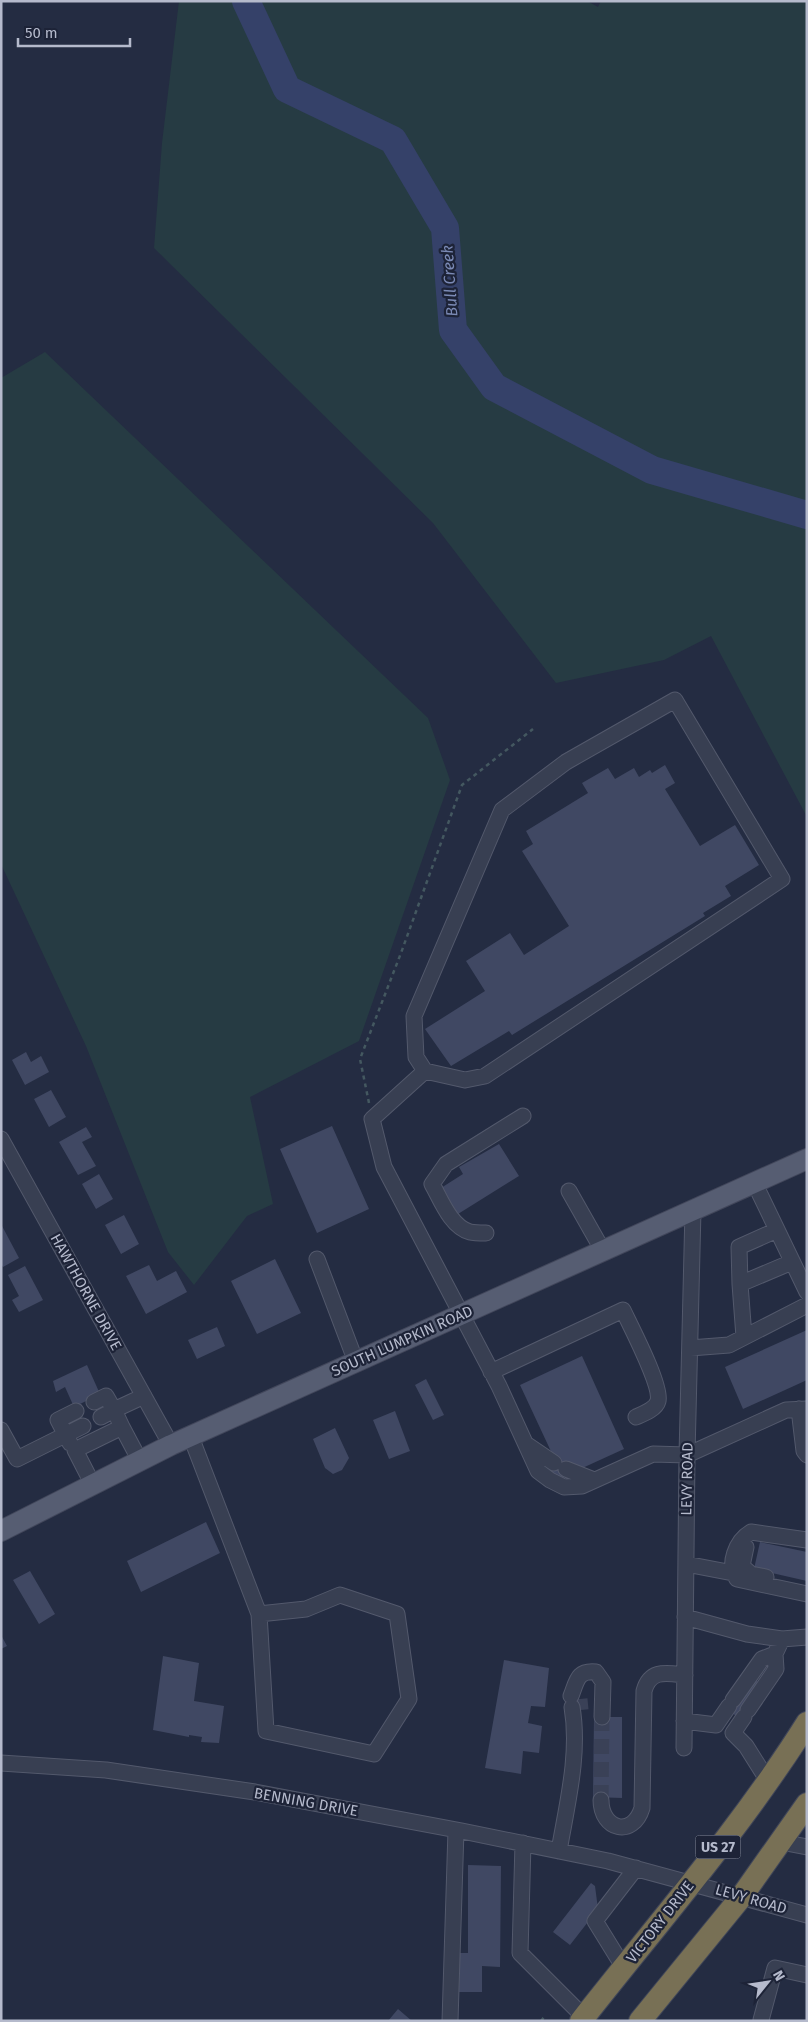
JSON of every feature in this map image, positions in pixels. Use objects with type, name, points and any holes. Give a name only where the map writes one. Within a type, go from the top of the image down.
[{"type":"highway","name":"VICTORY DRIVE","points":[[582,2019],[624,1968],[768,1781],[807,1723]]},
{"type":"highway","points":[[640,2021],[742,1896],[807,1804]]},
{"type":"main road","name":"SOUTH LUMPKIN ROAD","points":[[1,1531],[171,1446],[754,1182],[805,1164]]},
{"type":"street","points":[[675,700],[782,879],[486,1076],[465,1080],[425,1071],[416,1058],[414,1016],[502,810],[566,762],[675,700]]},
{"type":"street","points":[[425,1071],[372,1119],[384,1167],[491,1372],[538,1471],[550,1480],[564,1486],[588,1483],[653,1454],[687,1455],[786,1410],[803,1409],[804,1451],[807,1455]]},
{"type":"street","points":[[486,1233],[470,1232],[460,1227],[432,1184],[446,1164],[524,1116]]},
{"type":"street","name":"HAWTHORNE DRIVE","points":[[1,1139],[171,1446]]},
{"type":"street","points":[[754,1182],[807,1292]]},
{"type":"street","points":[[569,1191],[602,1251]]},
{"type":"street","name":"LEVY ROAD","points":[[684,1748],[687,1455],[693,1210]]},
{"type":"street","points":[[744,1337],[738,1247],[777,1230]]},
{"type":"street","points":[[317,1259],[356,1362]]},
{"type":"street","points":[[740,1284],[792,1262]]},
{"type":"street","points":[[690,1348],[729,1345],[807,1305]]},
{"type":"street","points":[[491,1372],[623,1310],[656,1384],[658,1401],[655,1407],[636,1417]]},
{"type":"street","points":[[94,1402],[106,1396],[108,1413],[122,1427],[140,1461]]},
{"type":"street","points":[[108,1413],[144,1396]]},
{"type":"street","points":[[76,1411],[58,1420],[92,1485]]},
{"type":"street","points":[[1,1430],[17,1459],[83,1426]]},
{"type":"street","points":[[75,1450],[122,1427]]},
{"type":"street","points":[[191,1437],[259,1614],[266,1731],[374,1754],[409,1699],[397,1614],[340,1595],[306,1609],[259,1614]]},
{"type":"street","points":[[523,1442],[559,1469]]},
{"type":"street","points":[[531,1456],[588,1483]]},
{"type":"street","points":[[807,1540],[751,1532],[745,1535],[736,1550],[732,1563],[733,1573],[737,1579],[807,1594]]},
{"type":"street","points":[[760,1532],[749,1540],[743,1553],[742,1566],[750,1574],[807,1584]]},
{"type":"street","points":[[686,1564],[733,1573]]},
{"type":"street","points":[[685,1617],[747,1634],[782,1640],[807,1637]]},
{"type":"street","points":[[733,1733],[776,1669],[775,1654],[782,1640]]},
{"type":"street","points":[[716,1725],[762,1659],[775,1654]]},
{"type":"street","points":[[559,1851],[574,1754],[578,1678],[586,1671],[596,1672],[601,1676],[603,1682],[602,1717]]},
{"type":"street","points":[[601,1800],[603,1816],[617,1827],[626,1827],[635,1823],[640,1816],[642,1808],[644,1691],[646,1684],[650,1677],[656,1674],[685,1675]]},
{"type":"street","points":[[684,1721],[716,1725],[733,1733],[746,1746],[768,1781]]},
{"type":"street","name":"BENNING DRIVE","points":[[1,1763],[106,1770],[255,1792],[608,1861]]},
{"type":"street","points":[[450,2021],[456,1830]]},
{"type":"street","points":[[781,1842],[807,1848]]},
{"type":"street","points":[[523,1843],[520,1953],[582,2019]]},
{"type":"street","name":"LEVY ROAD","points":[[608,1861],[807,1915]]},
{"type":"street","points":[[624,1968],[595,1921],[636,1868]]},
{"type":"street","points":[[762,2021],[775,1968],[807,1974]]},
{"type":"path","points":[[372,1119],[360,1059],[462,785],[533,729]]},
{"type":"path","points":[[541,2021],[545,2016]]},
{"type":"shaded area","points":[[179,1],[587,1],[598,7],[601,1],[807,1],[807,817],[711,636],[664,660],[556,683],[433,523],[154,248],[162,143]]},
{"type":"shaded area","points":[[45,352],[428,718],[450,780],[359,1041],[250,1097],[273,1204],[247,1216],[194,1285],[168,1252],[86,1046],[1,864],[1,378]]},
{"type":"building","points":[[665,765],[675,783],[665,789],[700,846],[735,825],[759,865],[725,886],[731,896],[703,913],[705,916],[512,1035],[509,1031],[451,1066],[425,1029],[485,991],[466,961],[510,933],[524,955],[569,926],[522,851],[533,844],[526,831],[588,793],[582,783],[608,768],[615,779],[634,768],[639,777],[650,770],[652,773]]},
{"type":"building","points":[[26,1052],[31,1062],[41,1056],[49,1072],[25,1085],[12,1060]]},
{"type":"building","points":[[51,1090],[66,1117],[49,1127],[34,1099]]},
{"type":"building","points":[[332,1126],[369,1209],[317,1233],[280,1149]]},
{"type":"building","points":[[86,1127],[92,1137],[82,1142],[96,1166],[78,1175],[59,1142]]},
{"type":"building","points":[[499,1144],[519,1176],[458,1214],[441,1188],[463,1174],[459,1167]]},
{"type":"building","points":[[99,1174],[113,1199],[96,1209],[82,1184]]},
{"type":"building","points":[[124,1215],[139,1244],[121,1254],[105,1225]]},
{"type":"building","points":[[1,1224],[19,1258],[3,1267],[1,1264]]},
{"type":"building","points":[[275,1259],[301,1313],[257,1334],[231,1281]]},
{"type":"building","points":[[149,1265],[157,1281],[176,1271],[187,1292],[146,1314],[126,1276]]},
{"type":"building","points":[[25,1266],[43,1300],[19,1312],[12,1300],[19,1296],[8,1275]]},
{"type":"building","points":[[217,1327],[225,1346],[197,1359],[188,1340]]},
{"type":"building","points":[[807,1330],[807,1380],[743,1409],[725,1367]]},
{"type":"building","points":[[582,1356],[624,1449],[578,1470],[567,1466],[562,1478],[550,1473],[555,1460],[520,1385]]},
{"type":"building","points":[[87,1365],[100,1394],[74,1407],[65,1387],[56,1392],[53,1381]]},
{"type":"building","points":[[426,1379],[444,1415],[433,1420],[415,1385]]},
{"type":"building","points":[[395,1411],[410,1451],[389,1459],[373,1420]]},
{"type":"building","points":[[335,1428],[349,1458],[342,1470],[333,1474],[325,1468],[313,1439]]},
{"type":"building","points":[[206,1522],[220,1553],[141,1592],[127,1561]]},
{"type":"building","points":[[760,1542],[807,1552],[807,1581],[754,1569]]},
{"type":"building","points":[[30,1571],[55,1614],[39,1624],[13,1580]]},
{"type":"building","points":[[1,1635],[7,1646],[1,1649]]},
{"type":"building","points":[[163,1656],[199,1663],[194,1701],[224,1706],[219,1743],[201,1742],[202,1737],[189,1735],[189,1737],[153,1730]]},
{"type":"building","points":[[504,1660],[549,1668],[545,1707],[531,1706],[528,1723],[542,1726],[539,1753],[523,1751],[521,1774],[485,1768]]},
{"type":"building","points":[[754,1679],[762,1685],[738,1717],[729,1711]]},
{"type":"building","points":[[594,1717],[622,1717],[622,1798],[593,1797]]},
{"type":"building","points":[[468,1865],[501,1866],[500,1967],[482,1966],[482,1992],[459,1992],[460,1953],[468,1953]]},
{"type":"building","points":[[591,1883],[595,1886],[598,1909],[570,1945],[553,1932]]},
{"type":"building","points":[[398,2009],[412,2021],[388,2021]]},
{"type":"waterway","name":"Bull Creek","points":[[246,1],[287,89],[393,140],[445,228],[453,330],[494,387],[652,470],[807,515]]},
{"type":"tunnel","points":[[580,1699],[581,1710]]},
{"type":"tunnel","points":[[601,1800],[602,1717]]}]
